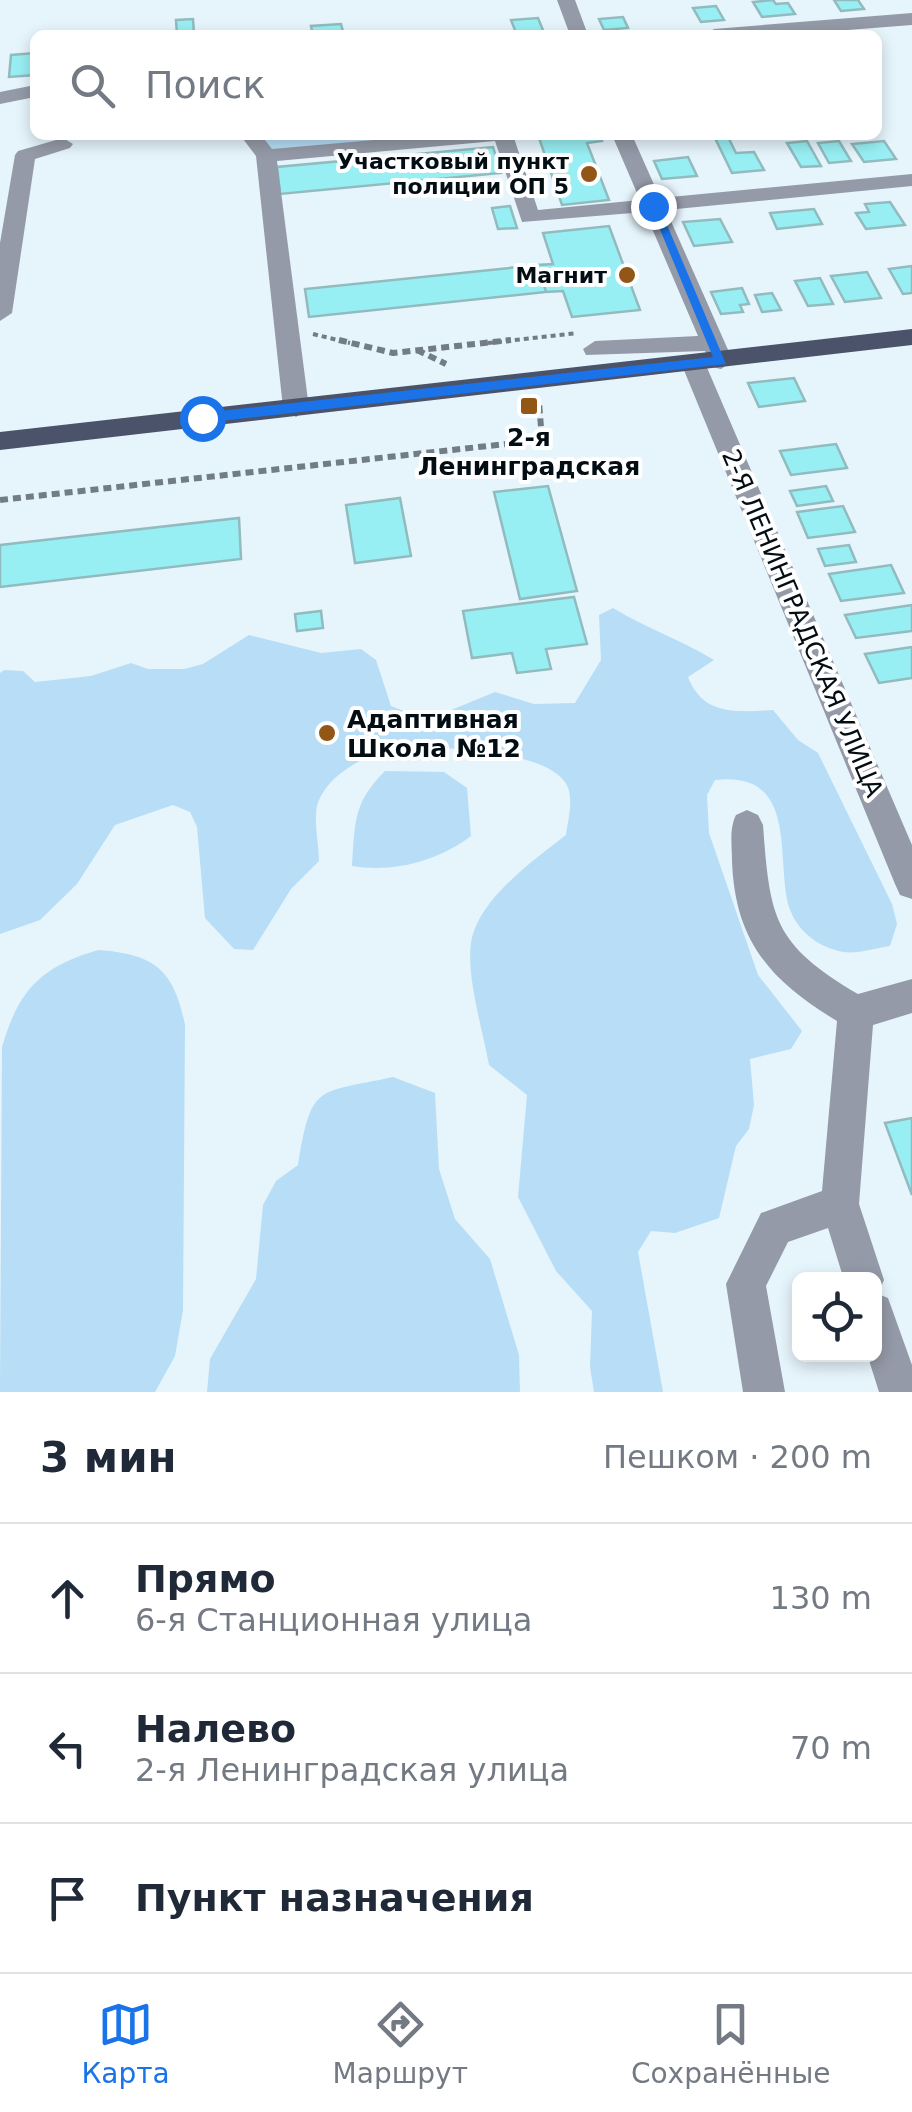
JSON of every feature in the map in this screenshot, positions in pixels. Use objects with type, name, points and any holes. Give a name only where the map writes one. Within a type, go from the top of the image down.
[{"type":"main road","points":[[0,441],[709,356],[912,337]]},
{"type":"street","points":[[566,0],[576,30]]},
{"type":"street","points":[[776,30],[912,19]]},
{"type":"street","points":[[0,98],[30,92]]},
{"type":"street","points":[[254,140],[266,156],[296,408]]},
{"type":"street","points":[[266,156],[444,140]]},
{"type":"street","points":[[502,140],[530,218],[912,180]]},
{"type":"street","name":"2-Я ЛЕНИНГРАДСКАЯ УЛИЦА","points":[[624,140],[653,206],[912,884]]},
{"type":"street","points":[[0,313],[25,155],[63,144]]},
{"type":"street","points":[[594,340],[709,356]]},
{"type":"street","points":[[746,826],[755,909],[769,941],[806,984],[856,1012],[912,996]]},
{"type":"street","points":[[856,1012],[840,1204],[861,1272]]},
{"type":"street","points":[[764,1392],[746,1284],[775,1227],[840,1204]]},
{"type":"street","points":[[882,1337],[900,1392]]},
{"type":"path","points":[[287,328],[392,353],[594,340]]},
{"type":"path","points":[[416,350],[446,364]]},
{"type":"path","points":[[0,500],[542,440],[539,397]]},
{"type":"shaded area","points":[[258,140],[392,140],[301,149],[266,149]]},
{"type":"shaded area","points":[[613,608],[714,660],[688,677],[703,699],[734,711],[773,710],[798,740],[818,753],[892,904],[897,924],[890,946],[867,951],[844,952],[812,939],[791,912],[773,805],[761,790],[743,781],[715,780],[707,795],[709,833],[758,975],[802,1031],[791,1049],[750,1059],[754,1105],[749,1129],[736,1146],[719,1218],[675,1233],[651,1231],[638,1252],[663,1392],[594,1392],[590,1367],[592,1311],[556,1271],[518,1197],[527,1095],[489,1065],[473,987],[471,943],[484,911],[509,882],[566,835],[570,794],[565,782],[552,771],[533,762],[485,751],[434,748],[394,750],[361,760],[332,781],[319,800],[319,861],[291,889],[253,950],[234,949],[205,918],[197,827],[190,812],[173,805],[115,825],[77,884],[40,920],[0,934],[0,673],[4,670],[23,671],[35,682],[91,676],[131,663],[148,669],[184,669],[203,664],[249,635],[321,653],[361,649],[376,660],[391,706],[427,720],[495,692],[534,704],[575,703],[601,660],[599,615]]},
{"type":"shaded area","points":[[385,771],[444,772],[467,788],[471,836],[414,863],[383,868],[352,866],[361,804]]},
{"type":"shaded area","points":[[98,950],[134,956],[158,968],[175,990],[185,1025],[183,1310],[175,1356],[155,1392],[0,1392],[2,1047],[16,1010],[35,983],[61,964]]},
{"type":"shaded area","points":[[393,1077],[435,1093],[439,1169],[455,1219],[490,1259],[519,1355],[520,1392],[207,1392],[210,1359],[256,1279],[263,1205],[276,1181],[298,1165],[314,1105],[333,1090]]},
{"type":"building","points":[[773,0],[776,4],[788,3],[795,14],[762,17],[753,2]]},
{"type":"building","points":[[834,0],[858,0],[864,9],[841,11]]},
{"type":"building","points":[[716,6],[724,20],[701,22],[693,8]]},
{"type":"building","points":[[623,17],[628,28],[604,30],[599,19]]},
{"type":"building","points":[[538,18],[543,30],[515,30],[511,20]]},
{"type":"building","points":[[193,19],[194,30],[177,30],[176,20]]},
{"type":"building","points":[[341,24],[343,30],[312,30],[311,26]]},
{"type":"building","points":[[30,53],[30,75],[9,77],[11,55]]},
{"type":"building","points":[[540,140],[602,140],[587,143],[609,200],[562,205]]},
{"type":"building","points":[[716,140],[730,140],[736,153],[754,152],[764,170],[732,173]]},
{"type":"building","points":[[807,141],[821,166],[801,167],[787,143]]},
{"type":"building","points":[[839,141],[851,161],[829,163],[818,143]]},
{"type":"building","points":[[884,141],[896,159],[864,162],[852,144]]},
{"type":"building","points":[[493,147],[501,173],[280,194],[277,167]]},
{"type":"building","points":[[688,157],[697,176],[662,179],[654,161]]},
{"type":"building","points":[[890,202],[905,225],[866,229],[856,213],[869,212],[865,204]]},
{"type":"building","points":[[510,206],[517,228],[498,229],[492,208]]},
{"type":"building","points":[[814,209],[822,224],[777,229],[770,213]]},
{"type":"building","points":[[720,219],[732,242],[694,246],[683,222]]},
{"type":"building","points":[[609,226],[640,310],[572,317],[563,291],[546,292],[538,265],[553,264],[543,233]]},
{"type":"building","points":[[538,265],[546,292],[309,317],[305,289]]},
{"type":"building","points":[[912,266],[912,293],[903,294],[889,269]]},
{"type":"building","points":[[867,272],[881,298],[845,302],[831,276]]},
{"type":"building","points":[[820,278],[833,304],[808,306],[795,281]]},
{"type":"building","points":[[742,288],[749,304],[740,305],[743,312],[721,314],[711,292]]},
{"type":"building","points":[[772,293],[781,310],[762,312],[755,295]]},
{"type":"building","points":[[794,378],[805,401],[759,407],[748,383]]},
{"type":"building","points":[[836,444],[847,468],[791,475],[780,451]]},
{"type":"building","points":[[548,486],[577,591],[520,599],[494,492]]},
{"type":"building","points":[[826,486],[833,501],[797,506],[790,491]]},
{"type":"building","points":[[400,498],[411,556],[355,563],[346,505]]},
{"type":"building","points":[[843,506],[855,532],[808,538],[797,512]]},
{"type":"building","points":[[239,518],[241,559],[0,587],[0,545]]},
{"type":"building","points":[[849,545],[856,562],[825,566],[818,549]]},
{"type":"building","points":[[891,565],[904,593],[841,601],[829,574]]},
{"type":"building","points":[[574,597],[587,644],[546,649],[551,669],[517,673],[512,653],[472,658],[463,611]]},
{"type":"building","points":[[912,605],[912,631],[856,638],[845,615]]},
{"type":"building","points":[[321,611],[323,628],[297,631],[295,614]]},
{"type":"building","points":[[912,647],[912,678],[879,683],[865,654]]},
{"type":"building","points":[[912,1118],[912,1195],[885,1123]]},
{"type":"place","name":"Участковый пункт полиции ОП 5","points":[[589,174]]},
{"type":"place","name":"Магнит","points":[[627,275]]},
{"type":"place","name":"2-я Ленинградская","points":[[529,406]]},
{"type":"place","name":"Адаптивная Школа №12","points":[[327,733]]},
{"type":"route","points":[[202,418],[721,360],[653,206]]}]
